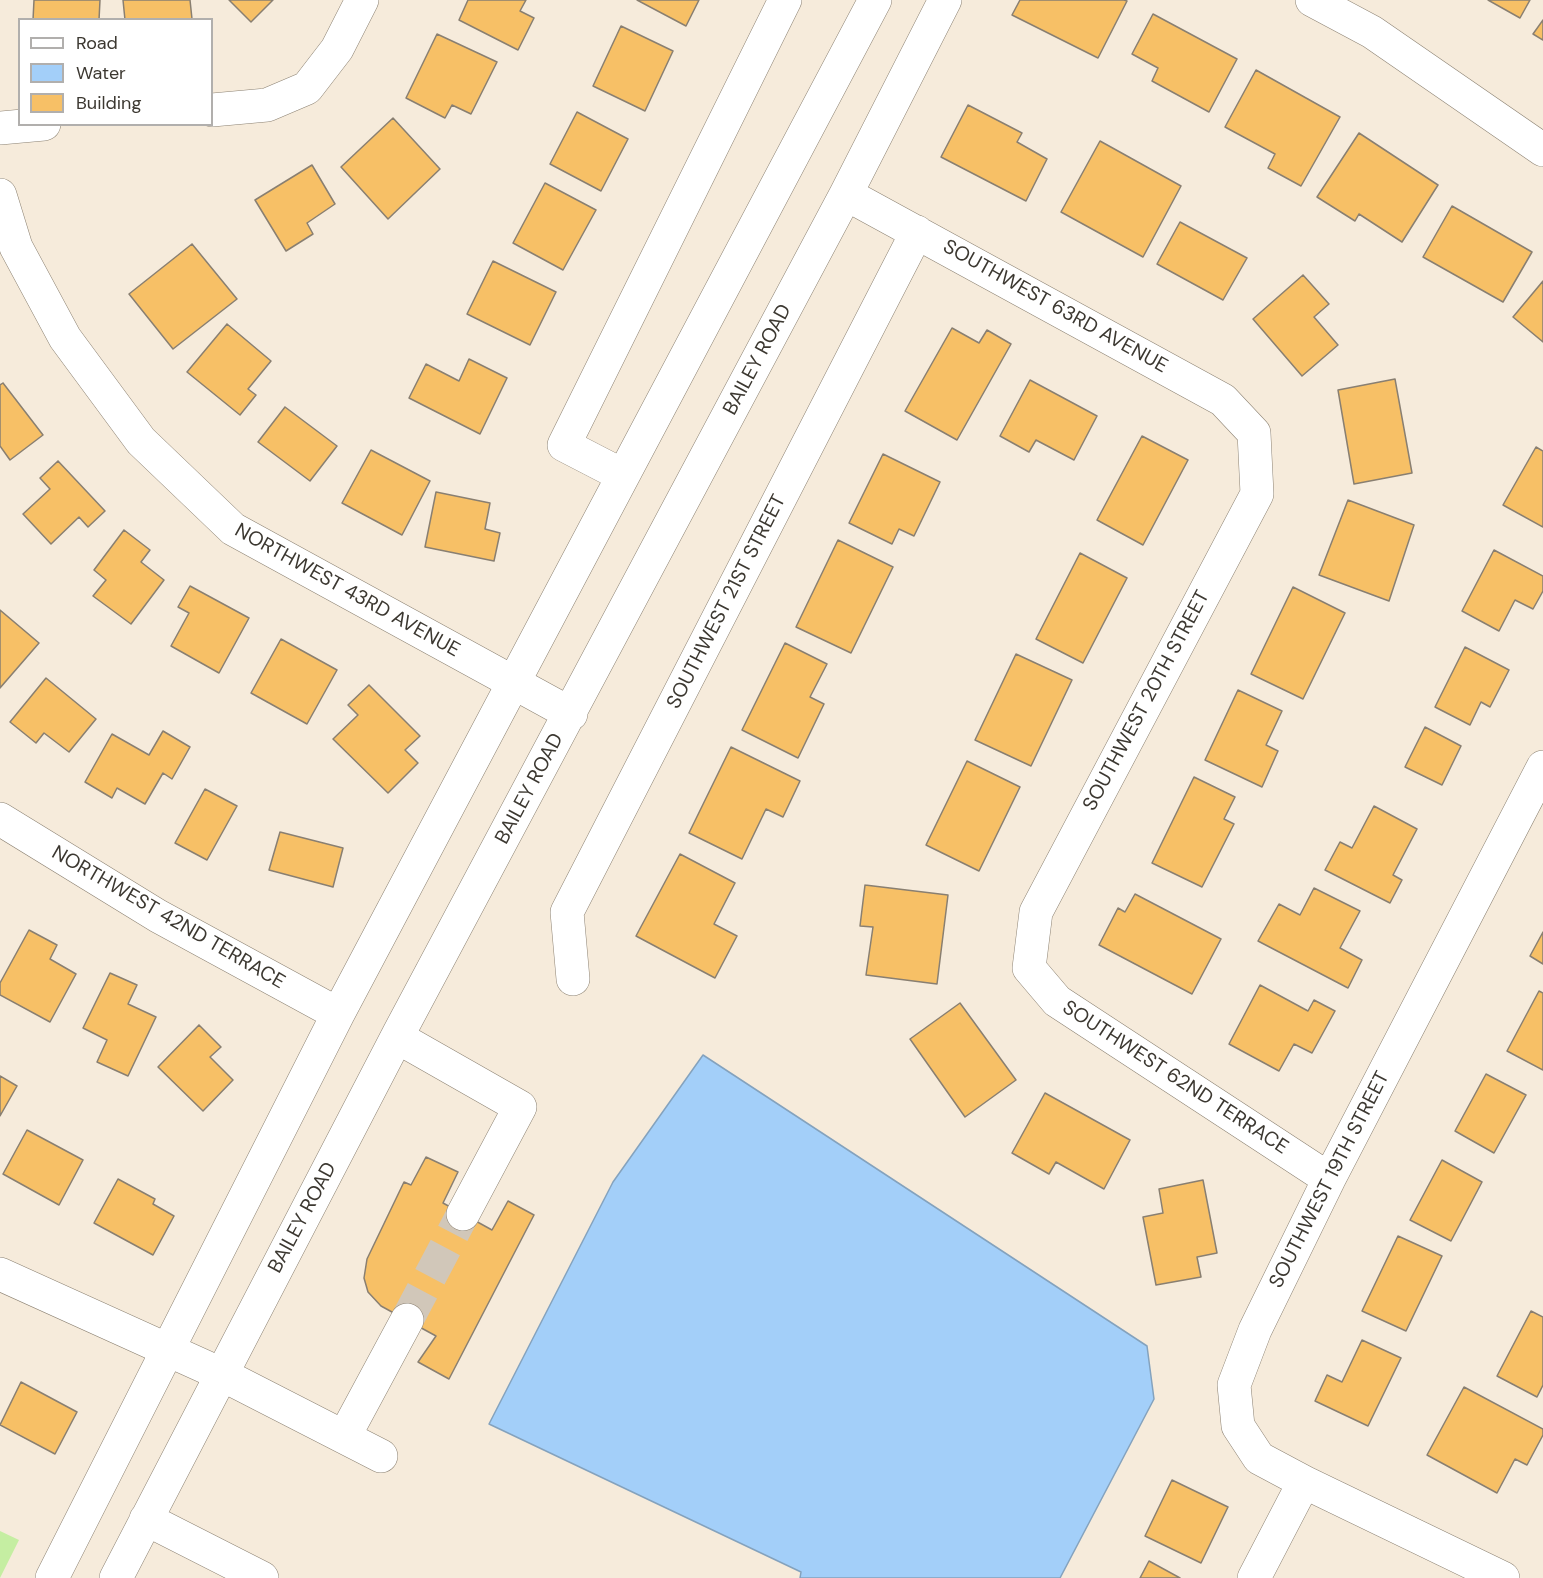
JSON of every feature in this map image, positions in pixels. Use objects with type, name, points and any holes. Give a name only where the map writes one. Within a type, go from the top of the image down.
[{"type":"street","points":[[213,110],[267,105],[307,88],[337,49],[362,0]]},
{"type":"street","points":[[622,475],[564,445],[785,0]]},
{"type":"street","points":[[52,1578],[338,1014],[874,0]]},
{"type":"street","name":"BAILEY ROAD","points":[[116,1578],[397,1037],[846,194],[945,0]]},
{"type":"street","points":[[1312,0],[1372,32],[1543,150]]},
{"type":"street","points":[[0,128],[22,126]]},
{"type":"street","name":"SOUTHWEST 63RD AVENUE","points":[[846,194],[1223,400],[1254,433]]},
{"type":"street","name":"NORTHWEST 43RD AVENUE","points":[[0,195],[16,247],[66,338],[141,441],[233,529],[571,714]]},
{"type":"street","name":"SOUTHWEST 21ST STREET","points":[[573,979],[567,912],[917,232]]},
{"type":"street","name":"SOUTHWEST 20TH STREET","points":[[1029,968],[1036,912],[1257,494],[1254,433]]},
{"type":"street","name":"SOUTHWEST 19TH STREET","points":[[1503,1578],[1259,1458],[1238,1426],[1234,1386],[1255,1330],[1329,1179],[1543,767]]},
{"type":"street","name":"NORTHWEST 42ND TERRACE","points":[[0,819],[158,916],[338,1014]]},
{"type":"street","name":"SOUTHWEST 62ND TERRACE","points":[[1029,968],[1057,1001],[1329,1179]]},
{"type":"street","points":[[397,1037],[520,1107],[463,1214]]},
{"type":"street","points":[[0,1274],[221,1374],[381,1456]]},
{"type":"street","points":[[344,1437],[407,1320]]},
{"type":"street","points":[[1254,1578],[1304,1482]]},
{"type":"street","points":[[146,1520],[262,1578]]},
{"type":"green space","points":[[0,1531],[19,1540],[0,1578]]},
{"type":"water","points":[[703,1055],[1147,1346],[1154,1399],[1060,1578],[800,1578],[801,1572],[489,1424],[613,1182]]},
{"type":"building","points":[[34,0],[100,0],[99,18],[33,18]]},
{"type":"building","points":[[123,0],[190,0],[192,18],[125,18]]},
{"type":"building","points":[[229,0],[273,0],[251,22]]},
{"type":"building","points":[[468,0],[526,0],[520,11],[534,18],[518,50],[459,20]]},
{"type":"building","points":[[637,0],[699,0],[686,26]]},
{"type":"building","points":[[1020,0],[1127,1],[1098,58],[1012,15]]},
{"type":"building","points":[[1488,0],[1530,0],[1520,18]]},
{"type":"building","points":[[1153,14],[1237,59],[1209,112],[1152,81],[1158,68],[1132,54]]},
{"type":"building","points":[[1543,20],[1543,40],[1533,34]]},
{"type":"building","points":[[621,26],[673,51],[645,111],[593,86]]},
{"type":"building","points":[[437,34],[497,62],[471,114],[452,105],[445,118],[406,98]]},
{"type":"building","points":[[1256,70],[1340,117],[1301,186],[1268,168],[1275,154],[1225,127]]},
{"type":"building","points":[[968,105],[1022,133],[1017,142],[1047,159],[1026,201],[941,157]]},
{"type":"building","points":[[577,112],[628,139],[601,191],[550,164]]},
{"type":"building","points":[[393,118],[440,169],[388,219],[341,167]]},
{"type":"building","points":[[1359,133],[1438,185],[1402,242],[1359,214],[1355,221],[1317,197]]},
{"type":"building","points":[[1100,141],[1181,186],[1143,257],[1061,212]]},
{"type":"building","points":[[312,165],[335,204],[307,223],[313,234],[286,251],[255,200]]},
{"type":"building","points":[[545,183],[596,210],[563,270],[513,243]]},
{"type":"building","points":[[1452,206],[1532,252],[1503,302],[1423,257]]},
{"type":"building","points":[[1180,222],[1247,258],[1223,300],[1157,264]]},
{"type":"building","points":[[192,244],[237,299],[173,349],[129,294]]},
{"type":"building","points":[[493,261],[556,292],[530,345],[467,314]]},
{"type":"building","points":[[1303,275],[1329,304],[1314,317],[1338,345],[1302,376],[1253,319]]},
{"type":"building","points":[[1543,281],[1543,342],[1513,317]]},
{"type":"building","points":[[227,324],[271,361],[248,389],[256,395],[240,415],[187,372]]},
{"type":"building","points":[[952,328],[979,343],[987,330],[1011,344],[957,440],[905,411]]},
{"type":"building","points":[[469,359],[507,378],[480,434],[409,398],[426,364],[459,381]]},
{"type":"building","points":[[1395,379],[1412,473],[1354,484],[1338,390]]},
{"type":"building","points":[[1030,380],[1097,416],[1074,460],[1036,440],[1029,452],[1000,436]]},
{"type":"building","points":[[3,383],[43,435],[10,460],[0,446],[0,385]]},
{"type":"building","points":[[285,407],[337,446],[310,481],[258,442]]},
{"type":"building","points":[[1142,436],[1188,460],[1143,545],[1097,520]]},
{"type":"building","points":[[1536,447],[1543,451],[1543,527],[1503,505]]},
{"type":"building","points":[[371,450],[430,481],[402,535],[342,503]]},
{"type":"building","points":[[883,454],[940,482],[914,536],[899,529],[892,544],[849,523]]},
{"type":"building","points":[[58,461],[105,511],[88,527],[79,517],[51,544],[23,514],[50,489],[40,478]]},
{"type":"building","points":[[436,492],[490,503],[485,529],[500,533],[494,561],[425,547]]},
{"type":"building","points":[[1348,500],[1414,525],[1389,601],[1319,575]]},
{"type":"building","points":[[124,530],[150,550],[141,562],[164,580],[131,624],[93,596],[106,580],[94,570]]},
{"type":"building","points":[[838,540],[893,567],[851,653],[796,627]]},
{"type":"building","points":[[1494,550],[1543,576],[1543,591],[1533,609],[1515,600],[1499,631],[1462,611]]},
{"type":"building","points":[[1080,553],[1127,578],[1083,663],[1036,639]]},
{"type":"building","points":[[190,586],[249,618],[219,673],[171,646],[189,613],[178,607]]},
{"type":"building","points":[[1293,587],[1345,613],[1303,699],[1251,674]]},
{"type":"building","points":[[0,610],[39,643],[0,688]]},
{"type":"building","points":[[281,639],[337,670],[307,724],[251,693]]},
{"type":"building","points":[[785,643],[827,664],[810,697],[824,704],[798,758],[742,730]]},
{"type":"building","points":[[1465,647],[1509,670],[1490,707],[1481,702],[1470,725],[1435,707]]},
{"type":"building","points":[[1016,654],[1072,680],[1031,766],[975,740]]},
{"type":"building","points":[[46,678],[96,719],[69,752],[44,733],[36,743],[10,722]]},
{"type":"building","points":[[369,685],[420,736],[405,750],[418,763],[388,793],[333,739],[358,715],[348,705]]},
{"type":"building","points":[[1238,690],[1282,711],[1266,745],[1278,751],[1262,787],[1205,760]]},
{"type":"building","points":[[1425,727],[1461,746],[1442,785],[1405,767]]},
{"type":"building","points":[[163,731],[190,747],[172,779],[163,773],[145,804],[117,788],[112,798],[85,782],[112,734],[149,755]]},
{"type":"building","points":[[731,747],[800,781],[783,817],[766,809],[742,859],[689,833]]},
{"type":"building","points":[[967,761],[1020,787],[979,871],[926,845]]},
{"type":"building","points":[[1194,777],[1235,797],[1224,819],[1234,824],[1202,887],[1152,863]]},
{"type":"building","points":[[205,789],[237,806],[207,860],[175,843]]},
{"type":"building","points":[[1374,806],[1417,829],[1393,875],[1402,880],[1390,903],[1325,870],[1340,842],[1352,848]]},
{"type":"building","points":[[280,832],[343,848],[333,887],[269,870]]},
{"type":"building","points":[[680,854],[735,883],[714,924],[737,936],[715,978],[636,936]]},
{"type":"building","points":[[865,885],[948,895],[937,984],[866,975],[873,927],[860,926]]},
{"type":"building","points":[[1314,888],[1360,911],[1340,948],[1362,960],[1348,988],[1258,941],[1279,904],[1300,915]]},
{"type":"building","points":[[1135,894],[1221,939],[1192,994],[1099,945],[1118,908],[1125,912]]},
{"type":"building","points":[[29,930],[57,945],[50,959],[76,974],[50,1022],[0,995],[0,983]]},
{"type":"building","points":[[1543,932],[1543,964],[1530,956]]},
{"type":"building","points":[[110,973],[137,985],[128,1004],[156,1017],[128,1076],[97,1062],[107,1040],[83,1028]]},
{"type":"building","points":[[1260,985],[1308,1011],[1314,1000],[1335,1011],[1312,1053],[1294,1044],[1279,1071],[1229,1044]]},
{"type":"building","points":[[1539,991],[1543,993],[1543,1070],[1507,1051]]},
{"type":"building","points":[[960,1003],[1016,1080],[965,1117],[910,1039]]},
{"type":"building","points":[[199,1025],[221,1047],[210,1057],[233,1080],[203,1111],[158,1067]]},
{"type":"building","points":[[1486,1074],[1526,1095],[1494,1153],[1455,1131]]},
{"type":"building","points":[[0,1076],[17,1086],[0,1116]]},
{"type":"building","points":[[1045,1093],[1130,1140],[1104,1189],[1056,1162],[1049,1174],[1012,1153]]},
{"type":"building","points":[[27,1130],[83,1160],[59,1205],[3,1174]]},
{"type":"building","points":[[426,1157],[458,1172],[443,1203],[492,1230],[508,1201],[534,1215],[449,1379],[418,1362],[436,1336],[381,1306],[368,1292],[364,1278],[367,1259],[404,1182],[411,1185]]},
{"type":"building","points":[[1442,1160],[1482,1182],[1451,1241],[1410,1220]]},
{"type":"building","points":[[118,1179],[155,1199],[153,1204],[174,1216],[153,1255],[94,1223]]},
{"type":"building","points":[[1203,1180],[1217,1253],[1197,1257],[1201,1277],[1156,1285],[1143,1217],[1163,1213],[1159,1189]]},
{"type":"building","points":[[1398,1236],[1442,1256],[1406,1331],[1362,1311]]},
{"type":"building","points":[[1531,1311],[1543,1317],[1543,1385],[1537,1397],[1497,1376]]},
{"type":"building","points":[[1362,1340],[1401,1358],[1368,1426],[1315,1401],[1327,1375],[1342,1382]]},
{"type":"building","points":[[21,1382],[77,1412],[55,1454],[0,1425]]},
{"type":"building","points":[[1464,1387],[1543,1429],[1543,1435],[1527,1465],[1515,1459],[1497,1493],[1427,1455]]},
{"type":"building","points":[[1172,1480],[1228,1507],[1201,1563],[1145,1536]]},
{"type":"building","points":[[1149,1561],[1180,1578],[1140,1578]]},
{"type":"tunnel","points":[[407,1320],[463,1214]]}]
